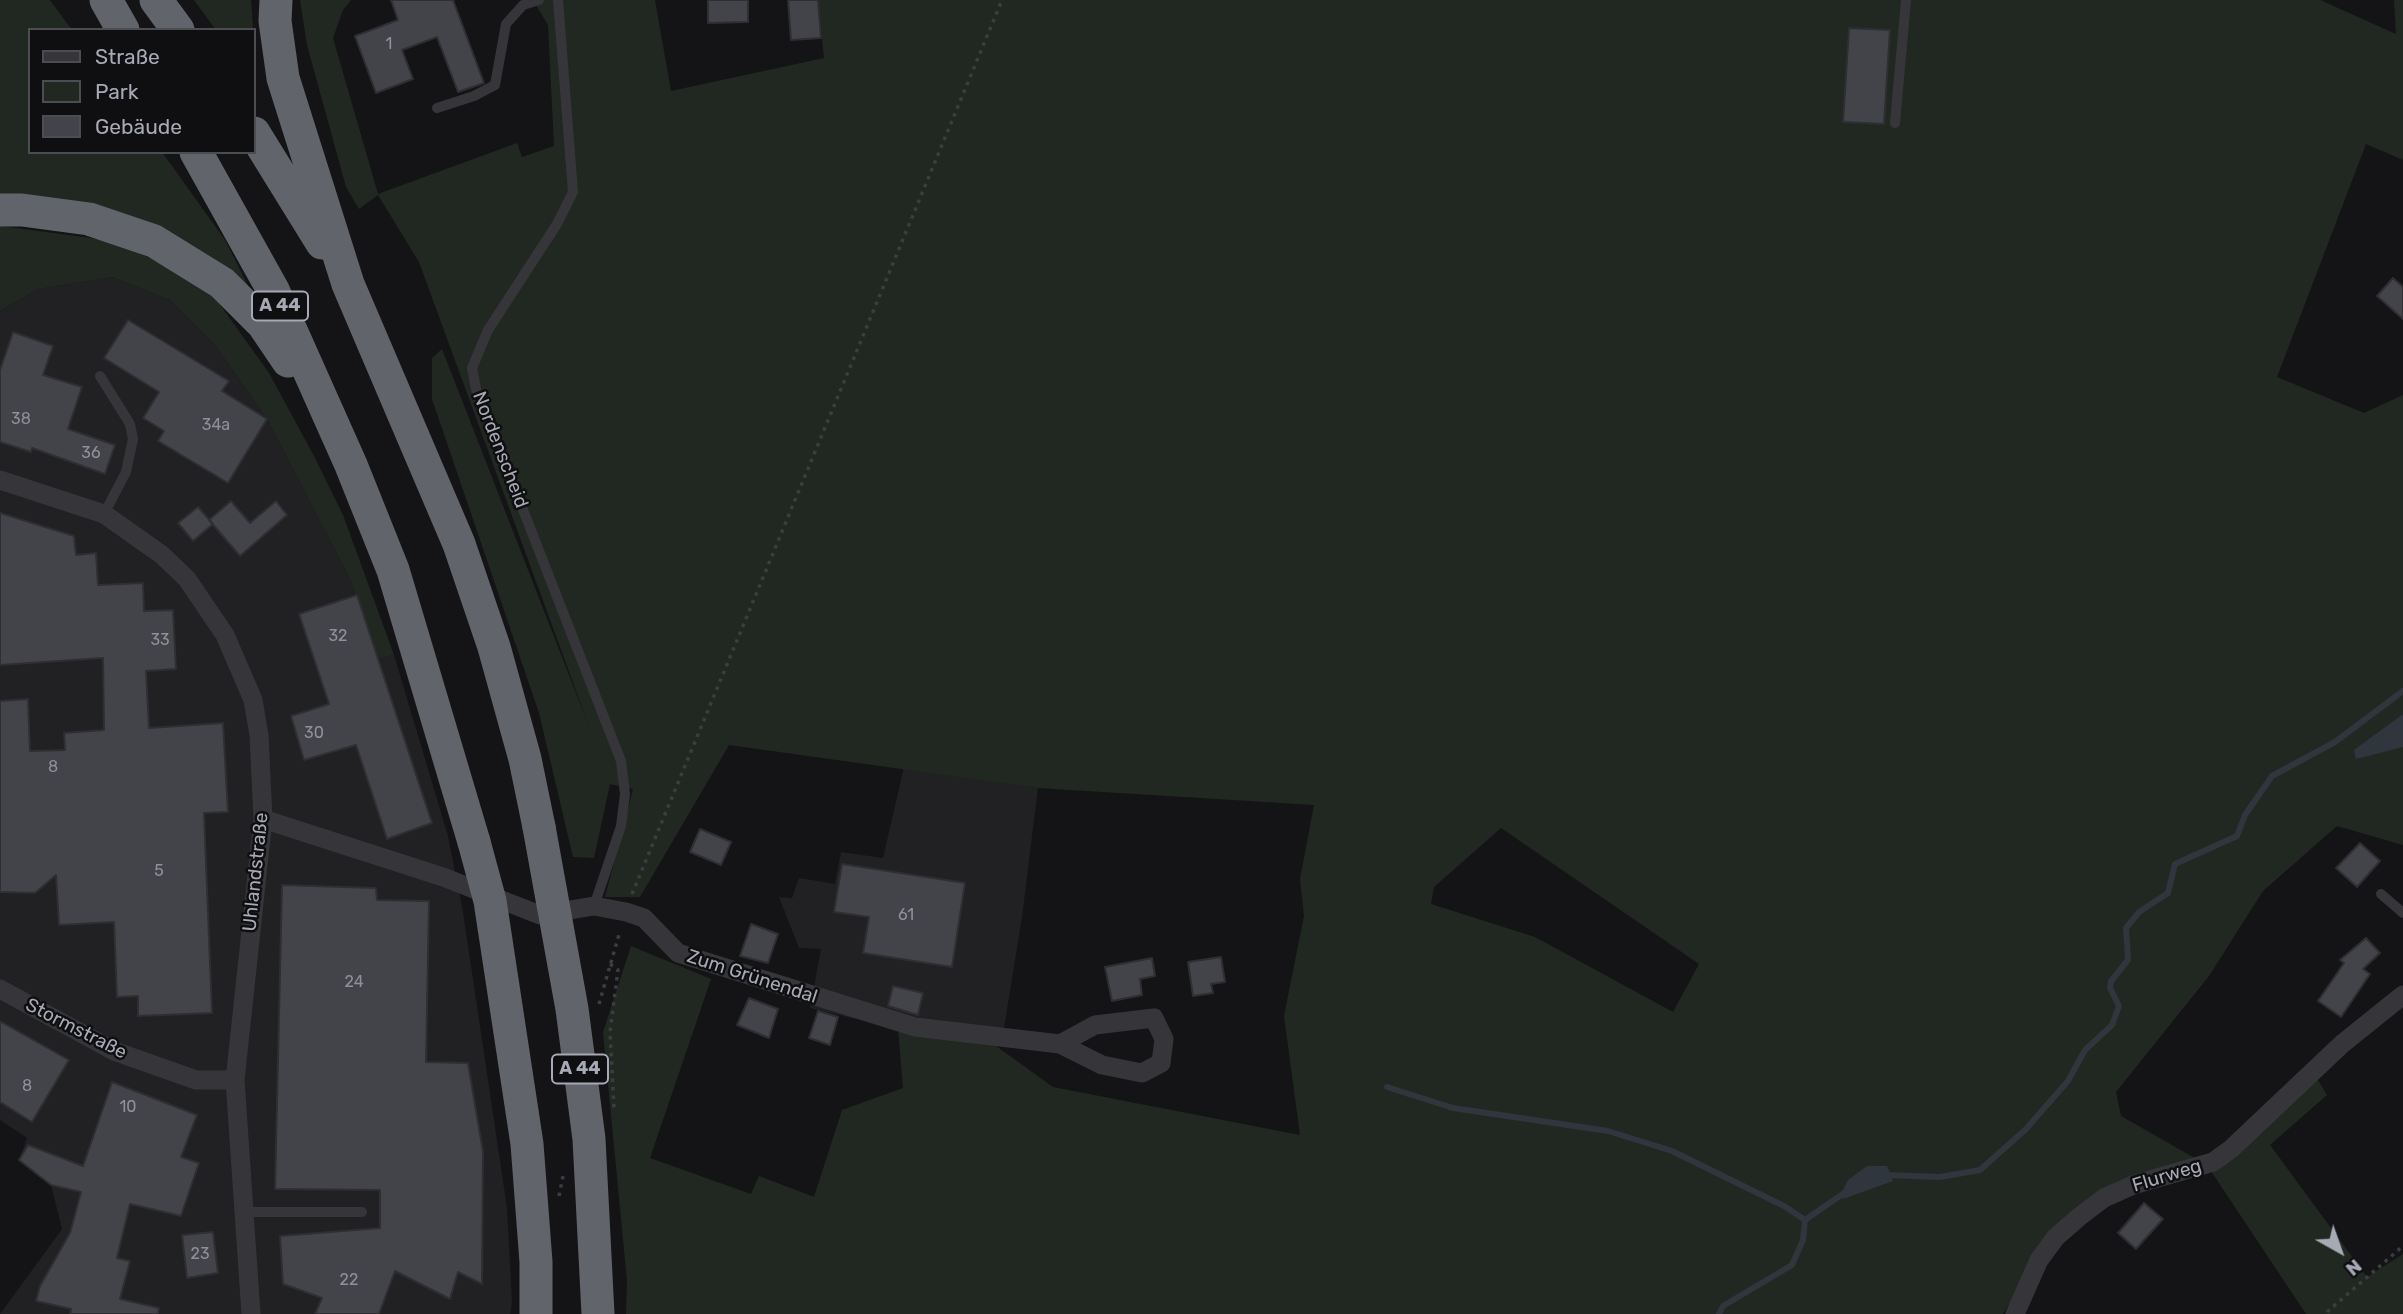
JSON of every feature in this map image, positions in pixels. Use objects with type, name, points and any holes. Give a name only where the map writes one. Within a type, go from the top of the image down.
[{"type":"highway","points":[[106,0],[122,28]]},
{"type":"highway","points":[[156,0],[177,28]]},
{"type":"highway","points":[[276,0],[275,21],[283,78],[348,284]]},
{"type":"highway","name":"A 44","points":[[256,136],[348,284],[459,544],[494,647],[525,759],[572,1009],[589,1139],[598,1314]]},
{"type":"highway","name":"A 44","points":[[197,154],[273,290],[351,466],[393,570],[474,842],[490,901],[527,1144],[536,1314]]},
{"type":"highway","points":[[0,210],[49,214],[121,228],[154,241],[222,283],[263,324],[351,466]]},
{"type":"street","name":"Uhlandstraße","points":[[0,480],[104,514],[162,555],[187,579],[225,635],[253,700],[259,735],[263,820],[235,1080],[251,1314]]},
{"type":"street","name":"Zum Grünendal","points":[[263,820],[443,877],[540,915],[594,906],[644,918],[678,953],[915,1027],[1060,1044],[1102,1065],[1142,1073],[1161,1063],[1164,1038],[1154,1018],[1095,1025],[1060,1044]]},
{"type":"street","name":"Stormstraße","points":[[0,989],[114,1051],[196,1080],[235,1080]]},
{"type":"street","name":"Flurweg","points":[[2015,1314],[2039,1260],[2056,1237],[2079,1217],[2104,1198],[2133,1185],[2213,1162],[2231,1149],[2342,1044],[2403,995]]},
{"type":"lane","points":[[437,108],[474,96],[495,85],[506,24],[523,5],[539,0]]},
{"type":"lane","points":[[545,0],[557,2]]},
{"type":"lane","points":[[1895,123],[1906,0]]},
{"type":"lane","name":"Nordenscheid","points":[[557,2],[573,191],[557,224],[488,330],[472,368],[481,402],[621,761],[625,794],[621,826],[594,906]]},
{"type":"lane","points":[[100,376],[130,424],[133,439],[126,472],[104,514]]},
{"type":"lane","points":[[2381,894],[2403,913]]},
{"type":"lane","points":[[243,1212],[362,1213]]},
{"type":"path","points":[[633,893],[1002,0]]},
{"type":"path","points":[[2327,1312],[2403,1246]]},
{"type":"shaded area","points":[[112,277],[170,300],[215,345],[267,419],[350,579],[377,657],[394,655],[448,836],[463,912],[507,1208],[512,1303],[510,1314],[0,1314],[62,1229],[51,1185],[19,1160],[27,1138],[0,1120],[0,311],[38,289]]},
{"type":"shaded area","points":[[2403,714],[2403,747],[2356,759],[2354,750]]},
{"type":"shaded area","points":[[904,767],[1038,788],[1022,917],[1004,1028],[996,1046],[898,1029],[810,1008],[821,949],[799,948],[779,897],[792,898],[799,878],[835,884],[841,852],[883,858]]},
{"type":"shaded area","points":[[1867,1166],[1887,1166],[1893,1181],[1843,1199],[1842,1192],[1848,1180]]},
{"type":"green space","points":[[0,0],[50,0],[71,28],[28,28],[28,154],[163,154],[225,240],[258,305],[226,274],[0,203]]},
{"type":"green space","points":[[194,0],[251,0],[253,28],[215,28]]},
{"type":"green space","points":[[300,0],[351,0],[343,10],[333,38],[378,194],[517,143],[522,157],[554,146],[548,25],[533,0],[655,0],[671,91],[824,58],[818,0],[2320,0],[2396,34],[2394,0],[2403,0],[2403,160],[2366,144],[2277,377],[2364,413],[2403,395],[2403,845],[2337,826],[2263,891],[2209,976],[2116,1092],[2121,1116],[2207,1165],[2111,1191],[2037,1257],[2003,1314],[626,1314],[627,1281],[603,1032],[631,946],[711,979],[650,1158],[751,1194],[759,1176],[814,1197],[842,1110],[903,1088],[898,1029],[996,1046],[1053,1087],[1300,1135],[1284,1016],[1304,916],[1300,879],[1314,805],[1038,788],[729,745],[640,897],[605,897],[633,789],[610,784],[594,858],[573,857],[539,713],[432,399],[432,358],[442,349],[590,729],[419,262],[378,195],[359,209],[346,187],[307,45]],"holes":[[[1501,828],[1699,964],[1673,1012],[1535,937],[1431,904],[1434,887]]]},
{"type":"green space","points":[[0,226],[114,241],[206,285],[269,373],[314,456],[343,515],[394,655],[377,658],[350,579],[267,419],[215,345],[170,300],[112,277],[38,289],[0,311]]},
{"type":"green space","points":[[2318,1080],[2327,1095],[2270,1145],[2367,1277],[2403,1254],[2403,1314],[2306,1314],[2207,1165]]},
{"type":"building","points":[[391,0],[453,0],[484,83],[458,92],[437,37],[402,50],[413,79],[376,93],[355,36],[398,20]]},
{"type":"building","points":[[708,0],[748,0],[748,22],[708,23]]},
{"type":"building","points":[[788,0],[818,0],[821,38],[791,40]]},
{"type":"building","points":[[1849,28],[1890,30],[1884,124],[1843,122]]},
{"type":"building","points":[[2393,278],[2403,287],[2403,319],[2377,296]]},
{"type":"building","points":[[128,320],[229,381],[222,391],[267,419],[228,483],[158,441],[164,431],[143,418],[159,392],[104,358]]},
{"type":"building","points":[[13,332],[53,346],[43,375],[82,387],[68,429],[115,445],[105,474],[32,448],[31,452],[0,442],[0,370]]},
{"type":"building","points":[[231,501],[250,523],[276,501],[287,515],[240,556],[209,520]]},
{"type":"building","points":[[198,507],[213,524],[193,541],[178,523]]},
{"type":"building","points":[[0,513],[74,536],[76,555],[96,553],[98,585],[143,583],[144,611],[173,610],[176,669],[146,671],[149,728],[223,723],[228,812],[204,813],[212,1013],[138,1016],[138,996],[117,997],[114,922],[59,925],[56,875],[35,893],[0,892],[0,701],[28,699],[30,751],[65,750],[64,733],[104,730],[103,658],[0,665]]},
{"type":"building","points":[[357,595],[432,823],[387,839],[356,745],[304,760],[291,716],[329,704],[299,614]]},
{"type":"building","points":[[700,829],[731,842],[721,865],[690,852]]},
{"type":"building","points":[[2360,843],[2380,861],[2357,887],[2336,868]]},
{"type":"building","points":[[842,864],[965,883],[952,967],[863,953],[869,917],[834,912]]},
{"type":"building","points":[[282,885],[376,888],[377,900],[429,901],[426,1062],[468,1063],[483,1152],[482,1284],[458,1272],[450,1299],[395,1271],[379,1314],[315,1314],[322,1298],[283,1284],[280,1236],[380,1228],[380,1190],[275,1189]]},
{"type":"building","points":[[751,924],[778,934],[768,963],[740,956]]},
{"type":"building","points":[[2366,938],[2380,953],[2363,969],[2370,974],[2341,1017],[2318,1001],[2344,963],[2340,960]]},
{"type":"building","points":[[1221,957],[1225,982],[1211,984],[1213,993],[1193,996],[1188,962]]},
{"type":"building","points":[[1152,958],[1155,976],[1140,979],[1142,995],[1112,1001],[1105,967]]},
{"type":"building","points":[[893,986],[923,993],[918,1015],[888,1006]]},
{"type":"building","points":[[749,998],[778,1009],[769,1038],[737,1025]]},
{"type":"building","points":[[818,1011],[838,1017],[830,1045],[809,1038]]},
{"type":"building","points":[[0,1021],[69,1060],[32,1122],[0,1102]]},
{"type":"building","points":[[112,1082],[197,1115],[181,1157],[199,1163],[181,1216],[130,1204],[117,1258],[130,1261],[120,1299],[159,1308],[158,1314],[70,1314],[71,1309],[36,1301],[40,1286],[70,1233],[81,1192],[51,1185],[19,1160],[28,1145],[83,1166]]},
{"type":"building","points":[[2144,1203],[2163,1219],[2136,1249],[2118,1233]]},
{"type":"building","points":[[213,1232],[218,1273],[187,1278],[182,1235]]},
{"type":"waterway","points":[[1886,1175],[1940,1177],[1980,1170],[2026,1129],[2068,1081],[2085,1050],[2112,1025],[2119,1006],[2110,988],[2111,981],[2128,960],[2126,928],[2139,912],[2168,893],[2175,864],[2237,836],[2245,815],[2272,776],[2335,742],[2403,691]]},
{"type":"waterway","points":[[1387,1087],[1453,1108],[1608,1131],[1672,1151],[1784,1206],[1805,1220]]},
{"type":"waterway","points":[[1719,1314],[1723,1306],[1792,1265],[1803,1240],[1805,1220],[1850,1189]]}]
